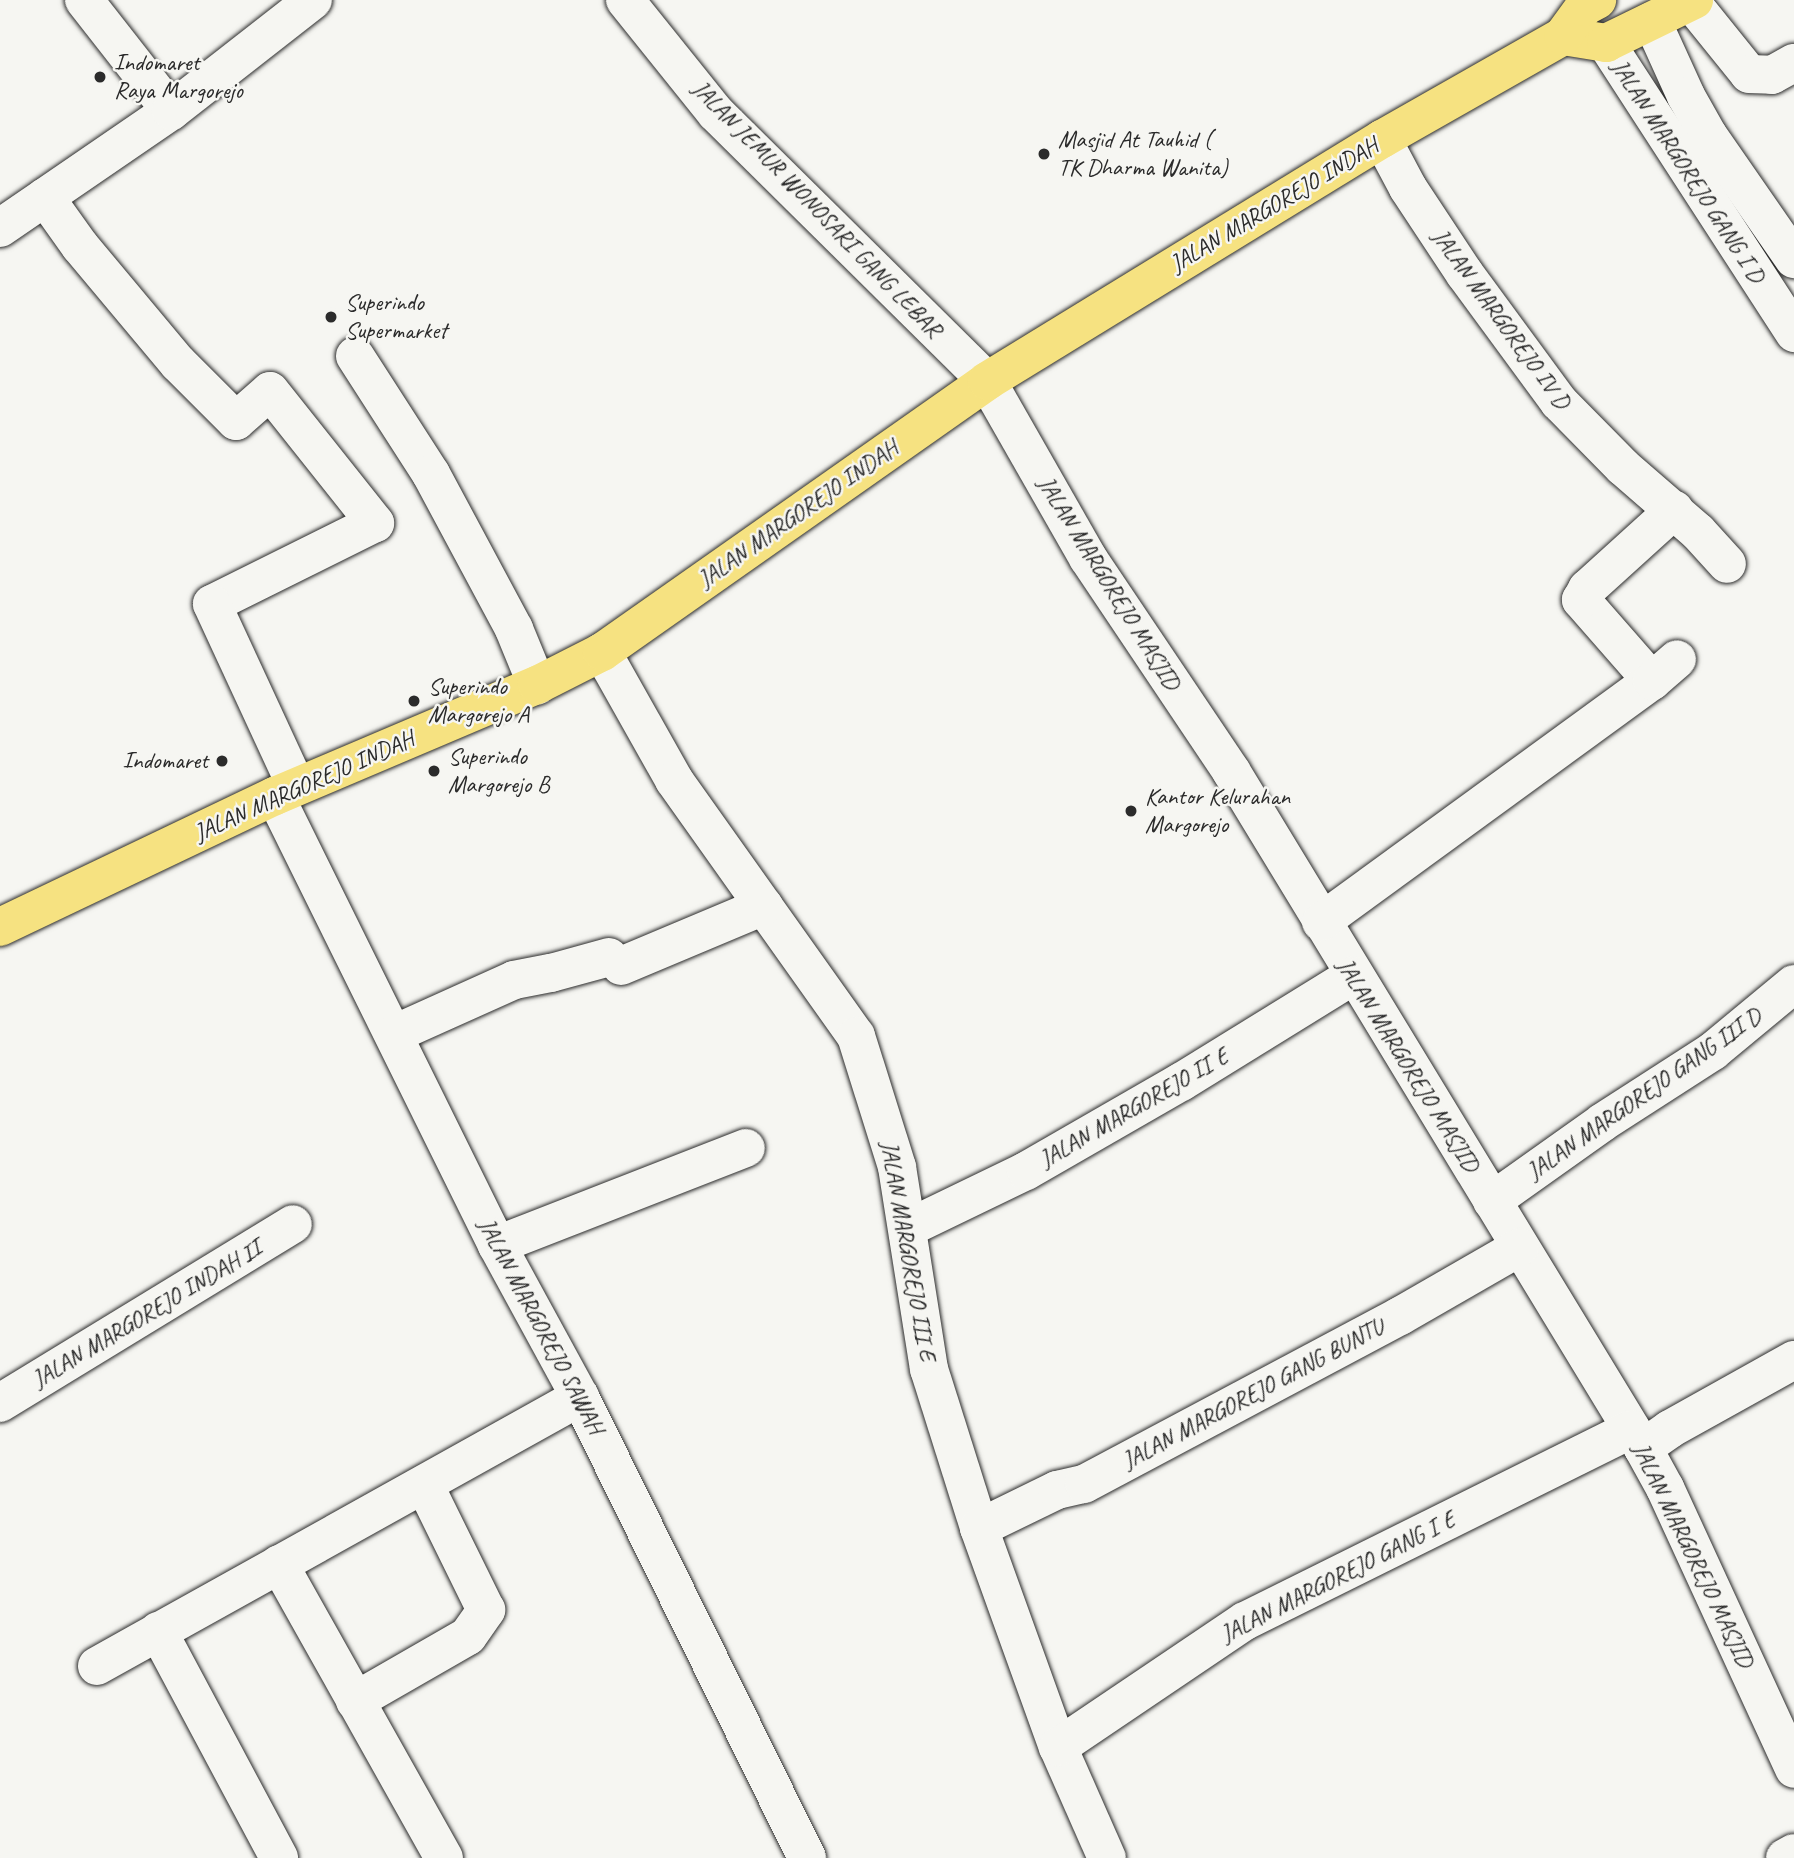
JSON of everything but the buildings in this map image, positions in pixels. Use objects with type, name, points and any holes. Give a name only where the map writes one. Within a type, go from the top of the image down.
[{"type":"main road","name":"JALAN MARGOREJO INDAH","points":[[0,927],[285,791],[537,685],[602,652],[986,381],[1382,139],[1563,36],[1584,7],[1597,0]]},
{"type":"main road","points":[[1563,36],[1606,43],[1693,1]]},
{"type":"street","points":[[83,0],[171,110]]},
{"type":"street","points":[[0,228],[171,110],[313,0]]},
{"type":"street","name":"JALAN JEMUR WONOSARI GANG LEBAR","points":[[625,0],[716,113],[986,381]]},
{"type":"street","points":[[1693,1],[1749,74],[1772,75],[1794,63]]},
{"type":"street","points":[[1651,21],[1686,96],[1708,135],[1794,259]]},
{"type":"street","name":"JALAN MARGOREJO GANG I D","points":[[1606,43],[1794,333]]},
{"type":"street","name":"JALAN MARGOREJO IV D","points":[[1382,139],[1408,188],[1521,355],[1591,436],[1674,510],[1727,564]]},
{"type":"street","name":"JALAN MARGOREJO SAWAH","points":[[45,197],[80,246],[178,363],[236,421],[270,391],[375,523],[212,604],[285,791],[394,1034],[498,1245],[580,1397],[807,1858]]},
{"type":"street","points":[[355,356],[431,474],[514,629],[537,685]]},
{"type":"street","name":"JALAN MARGOREJO MASJID","points":[[986,381],[1088,558],[1231,771],[1637,1439],[1794,1769]]},
{"type":"street","points":[[1321,922],[1664,670],[1581,600],[1587,589],[1674,510]]},
{"type":"street","name":"JALAN MARGOREJO III E","points":[[602,652],[674,780],[856,1036],[897,1167],[929,1369],[979,1528],[1058,1747],[1107,1858]]},
{"type":"street","points":[[394,1034],[514,980],[615,962],[764,906]]},
{"type":"street","name":"JALAN MARGOREJO II E","points":[[908,1228],[1038,1164],[1181,1083],[1353,975]]},
{"type":"street","name":"JALAN MARGOREJO GANG III D","points":[[1492,1201],[1603,1122],[1713,1051],[1794,984]]},
{"type":"street","points":[[498,1245],[746,1148]]},
{"type":"street","name":"JALAN MARGOREJO INDAH II","points":[[0,1403],[293,1224]]},
{"type":"street","name":"JALAN MARGOREJO GANG BUNTU","points":[[979,1528],[1056,1490],[1084,1484],[1400,1316],[1520,1247]]},
{"type":"street","name":"JALAN MARGOREJO GANG I E","points":[[1058,1747],[1245,1620],[1637,1439],[1670,1429],[1794,1360]]},
{"type":"street","points":[[97,1666],[580,1397]]},
{"type":"street","points":[[355,1701],[468,1636],[486,1610],[424,1484]]},
{"type":"street","points":[[279,1564],[444,1858]]},
{"type":"street","points":[[159,1631],[279,1858]]},
{"type":"street","points":[[1785,1858],[1794,1853]]},
{"type":"place","name":"Indomaret Raya Margorejo","points":[[100,77]]},
{"type":"place","name":"Masjid At Tauhid ( TK Dharma Wanita)","points":[[1044,154]]},
{"type":"place","name":"Superindo Supermarket","points":[[331,317]]},
{"type":"place","name":"Superindo Margorejo A","points":[[414,701]]},
{"type":"place","name":"Indomaret","points":[[222,761]]},
{"type":"place","name":"Superindo Margorejo B","points":[[434,771]]},
{"type":"place","name":"Kantor Kelurahan Margorejo","points":[[1131,811]]}]
